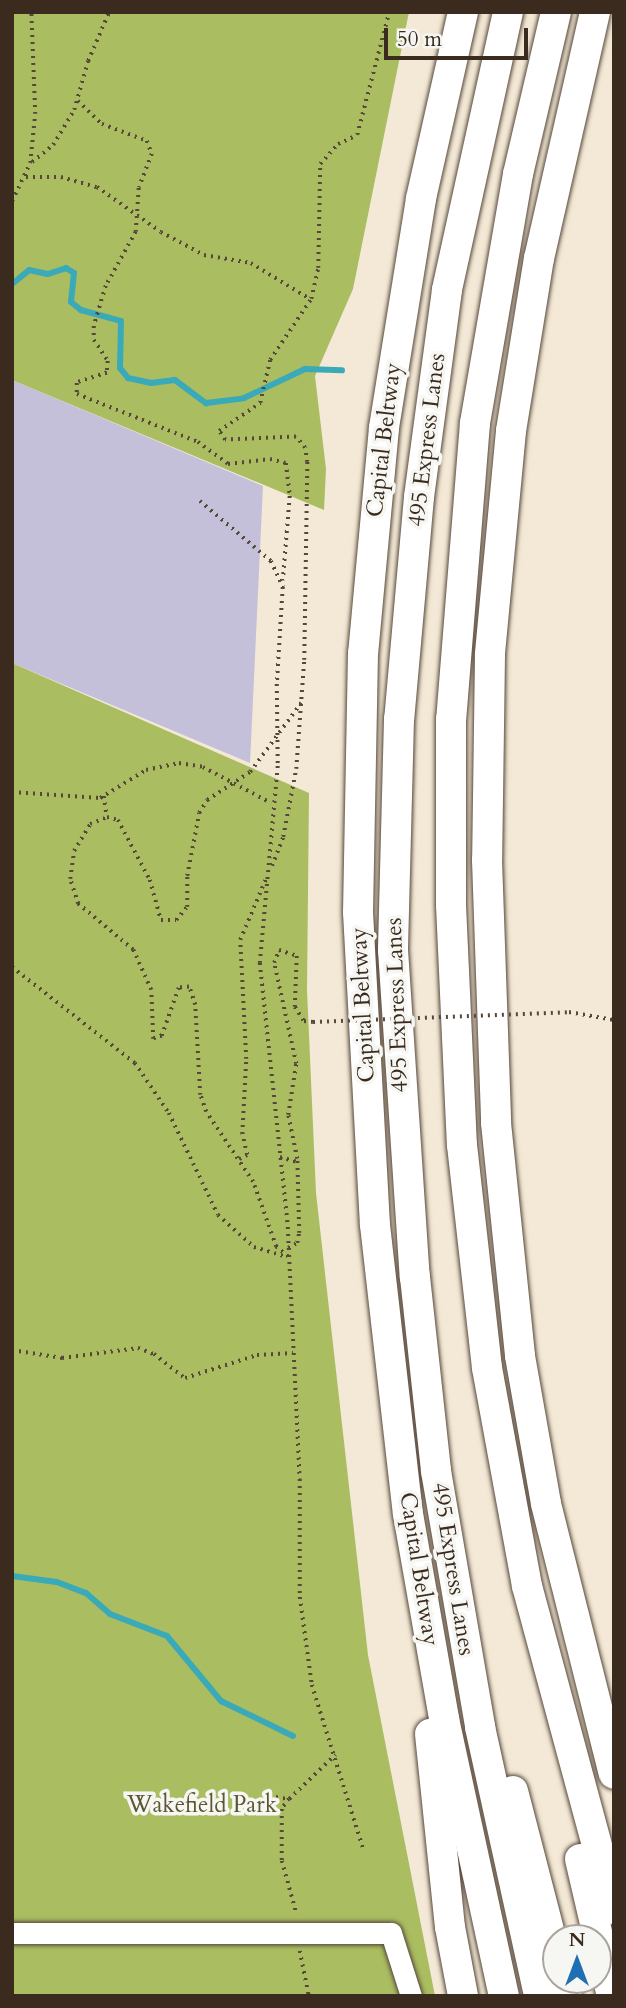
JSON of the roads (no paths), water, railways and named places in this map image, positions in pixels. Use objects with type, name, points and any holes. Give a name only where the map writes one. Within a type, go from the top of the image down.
[{"type":"highway","name":"Capital Beltway","points":[[463,12],[421,198],[384,428],[359,741],[358,912],[370,1148],[408,1514],[444,1718],[504,1996]]},
{"type":"highway","name":"495 Express Lanes","points":[[508,12],[484,110],[435,367],[399,719],[396,1031],[415,1277],[436,1471],[480,1727],[540,1996]]},
{"type":"highway","name":"495 Express Lanes","points":[[556,12],[517,174],[481,386],[465,521],[451,719],[451,905],[460,1117],[470,1243],[503,1464],[527,1586],[614,1909]]},
{"type":"highway","points":[[595,12],[539,258],[511,431],[490,654],[487,860],[496,1123],[520,1356],[546,1504],[614,1774]]},
{"type":"highway","points":[[503,1464],[547,1726],[612,1996]]},
{"type":"highway","points":[[436,1471],[548,1924]]},
{"type":"highway","points":[[408,1514],[445,1883],[463,1996]]},
{"type":"street","points":[[12,1933],[391,1933],[411,1996]]},
{"type":"waterway","points":[[12,284],[29,270],[48,274],[66,268],[74,273],[71,302],[81,310],[121,321],[120,368],[128,378],[151,383],[175,380],[206,403],[244,398],[305,369],[342,370]]},
{"type":"waterway","points":[[12,1576],[57,1582],[86,1593],[110,1614],[167,1636],[221,1701],[293,1736]]},
{"type":"park label","name":"Wakefield Park","points":[[202,1805]]}]
